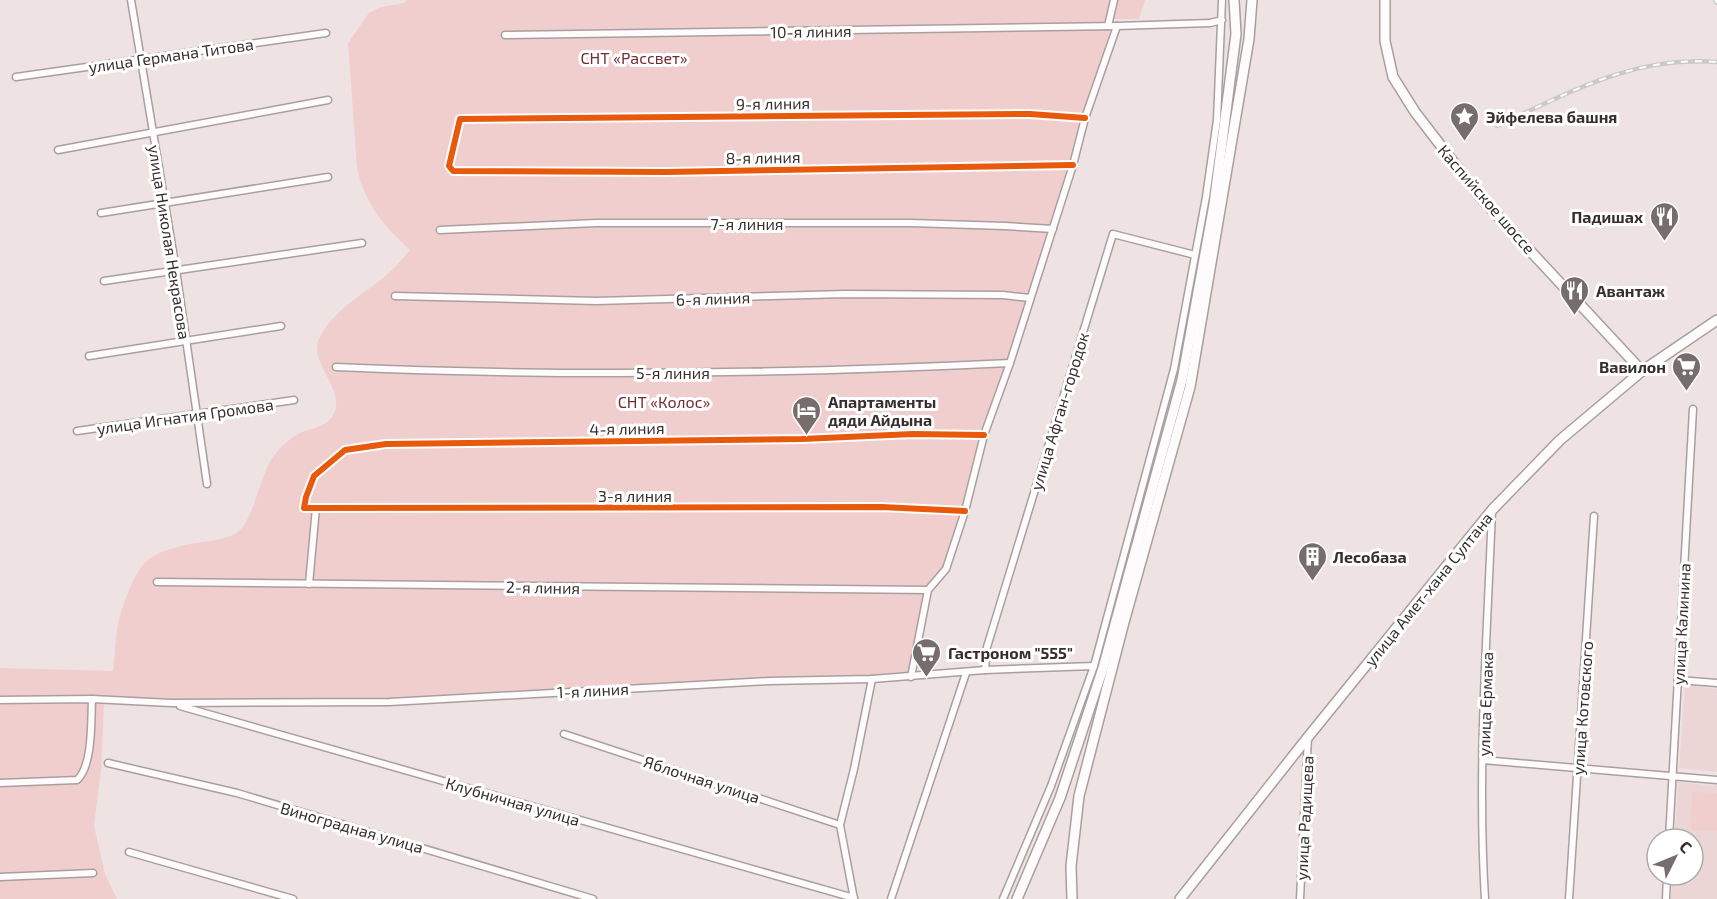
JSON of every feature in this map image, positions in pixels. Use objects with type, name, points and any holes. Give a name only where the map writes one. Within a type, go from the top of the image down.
[{"type":"main road","points":[[1017,899],[1060,798],[1101,675],[1182,380],[1214,204],[1236,34],[1234,0]]},
{"type":"main road","points":[[1072,899],[1071,866],[1079,796],[1124,622],[1191,387],[1250,39],[1252,0]]},
{"type":"main road","name":"Каспийское шоссе","points":[[1385,0],[1385,41],[1393,77],[1415,112],[1481,198],[1642,371]]},
{"type":"main road","name":"улица Амет-хана Султана","points":[[1180,899],[1492,510],[1560,441],[1642,371],[1717,320]]},
{"type":"street","name":"улица Николая Некрасова","points":[[131,0],[176,270],[207,484]]},
{"type":"street","points":[[1108,26],[1114,0]]},
{"type":"street","points":[[1003,899],[1051,786],[1094,666],[1173,369],[1206,197],[1216,120],[1222,0]]},
{"type":"street","name":"10-я линия","points":[[505,35],[1117,26],[1210,23],[1222,20]]},
{"type":"street","points":[[911,677],[928,590],[946,569],[965,511],[984,435],[1010,363],[1073,165],[1085,118],[1117,26]]},
{"type":"street","name":"улица Германа Титова","points":[[16,77],[326,33]]},
{"type":"street","points":[[58,150],[328,100]]},
{"type":"street","name":"9-я линия","points":[[453,171],[449,164],[460,119],[1030,114],[1085,118]]},
{"type":"street","name":"8-я линия","points":[[453,171],[666,172],[1073,165]]},
{"type":"street","points":[[101,213],[328,177]]},
{"type":"street","name":"7-я линия","points":[[441,230],[596,223],[911,223],[1053,229]]},
{"type":"street","name":"улица Афган-городок","points":[[985,670],[987,647],[1113,234],[1195,255]]},
{"type":"street","points":[[105,281],[362,243]]},
{"type":"street","name":"6-я линия","points":[[395,296],[596,301],[844,294],[1003,295],[1030,298]]},
{"type":"street","points":[[88,356],[281,326]]},
{"type":"street","name":"5-я линия","points":[[336,367],[465,373],[758,372],[1010,363]]},
{"type":"street","name":"улица Игнатия Громова","points":[[77,431],[294,400]]},
{"type":"street","name":"улица Калинина","points":[[1670,827],[1693,409]]},
{"type":"street","name":"4-я линия","points":[[304,508],[314,476],[345,450],[386,444],[802,439],[913,434],[984,435]]},
{"type":"street","name":"3-я линия","points":[[304,508],[881,507],[965,511]]},
{"type":"street","points":[[309,584],[316,508]]},
{"type":"street","name":"улица Ермака","points":[[1485,899],[1482,847],[1483,760],[1492,510]]},
{"type":"street","name":"улица Котовского","points":[[1569,899],[1594,516]]},
{"type":"street","name":"2-я линия","points":[[157,582],[928,590]]},
{"type":"street","name":"1-я линия","points":[[0,700],[93,699],[171,703],[390,702],[1094,666]]},
{"type":"street","points":[[891,899],[966,672]]},
{"type":"street","points":[[854,899],[840,825],[872,679]]},
{"type":"street","points":[[1678,680],[1717,683]]},
{"type":"street","points":[[0,783],[78,780],[85,768],[89,747],[93,699]]},
{"type":"street","name":"Клубничная улица","points":[[171,703],[854,899]]},
{"type":"street","name":"Яблочная улица","points":[[564,734],[840,825]]},
{"type":"street","name":"улица Радищева","points":[[1300,899],[1308,737]]},
{"type":"street","points":[[1483,760],[1578,770],[1717,780]]},
{"type":"street","name":"Виноградная улица","points":[[108,762],[237,793],[593,899]]},
{"type":"street","points":[[129,852],[293,899]]},
{"type":"street","points":[[0,877],[93,873]]},
{"type":"shaded area","points":[[1685,685],[1717,689],[1717,772],[1679,768]]},
{"type":"shaded area","points":[[1678,782],[1717,786],[1717,899],[1671,899],[1672,887],[1705,887],[1705,827],[1676,827]]},
{"type":"green space","name":"СНТ «Колос»","points":[[407,0],[1145,0],[1139,19],[1113,19],[1048,239],[979,442],[952,548],[945,565],[928,585],[908,681],[785,683],[280,706],[104,704],[101,769],[94,826],[105,874],[117,899],[0,899],[0,668],[113,671],[120,618],[129,590],[138,572],[152,557],[164,551],[188,544],[223,539],[242,528],[252,510],[268,465],[276,453],[296,435],[321,426],[332,417],[336,407],[336,397],[317,348],[325,328],[342,309],[392,270],[410,250],[376,213],[360,180],[357,167],[348,43],[369,13],[381,7],[404,3]]},
{"type":"green space","points":[[1692,792],[1717,793],[1717,831],[1705,831],[1705,827],[1691,827]]},
{"type":"railway","points":[[1497,126],[1577,89],[1630,71],[1657,65],[1717,62]]},
{"type":"cycle path","points":[[1073,165],[666,172],[453,171],[449,166],[460,119],[1030,114],[1085,118]]},
{"type":"cycle path","points":[[965,511],[881,507],[304,508],[314,476],[345,450],[386,444],[802,439],[913,434],[984,435]]},
{"type":"place","name":"Эйфелева башня","points":[[1465,142]]},
{"type":"place","name":"Падишах","points":[[1664,242]]},
{"type":"place","name":"Авантаж","points":[[1575,316]]},
{"type":"place","name":"Вавилон","points":[[1687,392]]},
{"type":"place","name":"Апартаменты дяди Айдына","points":[[807,436]]},
{"type":"place","name":"Лесобаза","points":[[1312,582]]},
{"type":"place","name":"Гастроном \"555\"","points":[[927,678]]},
{"type":"park label","name":"СНТ «Рассвет»","points":[[634,57]]}]
